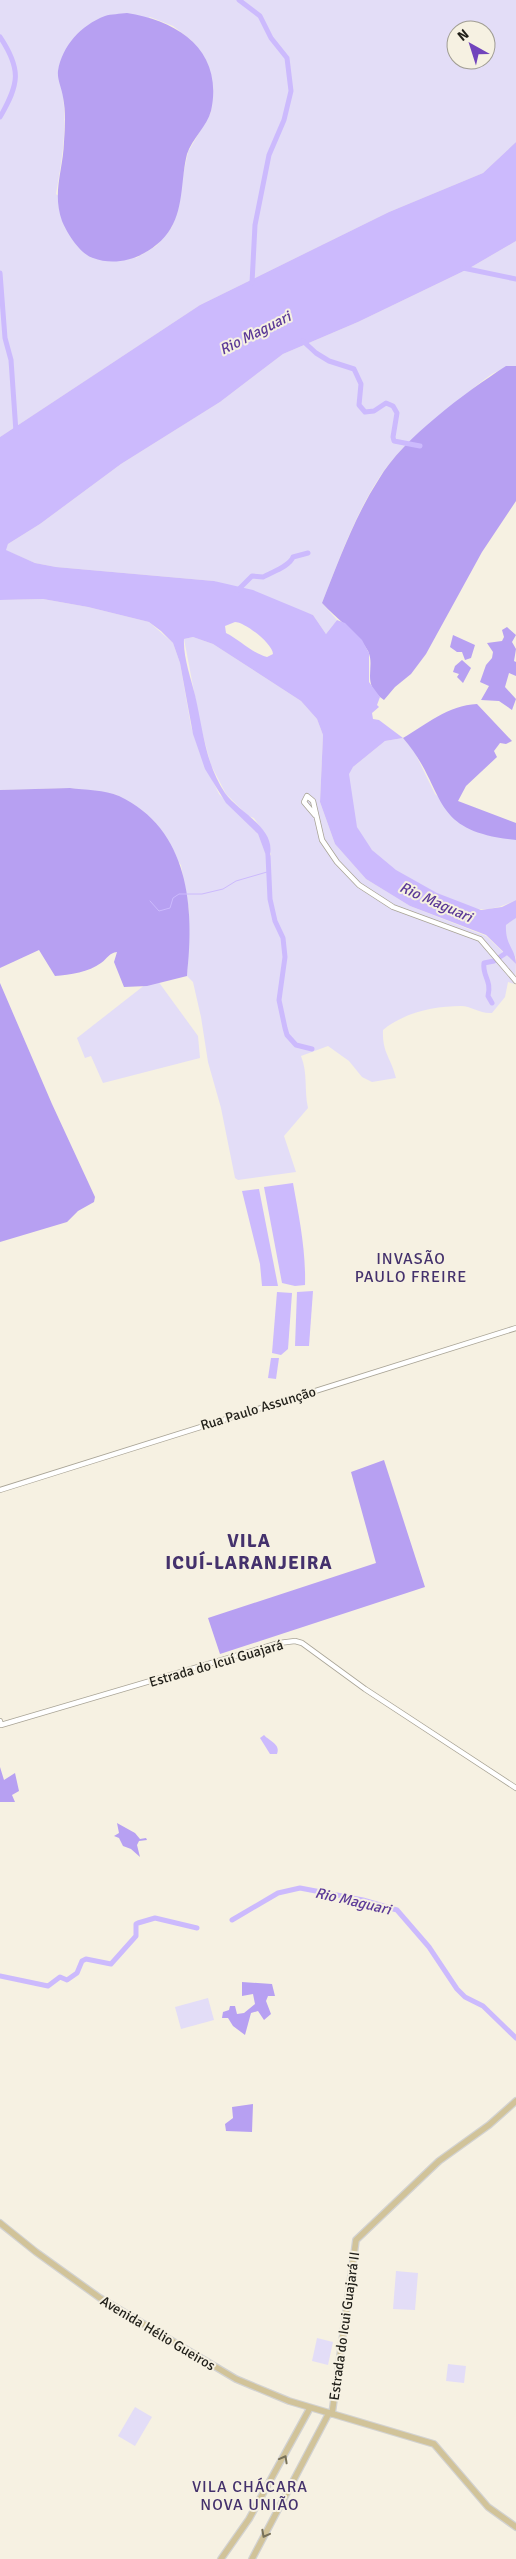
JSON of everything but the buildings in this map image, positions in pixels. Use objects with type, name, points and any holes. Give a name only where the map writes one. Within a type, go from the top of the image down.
[{"type":"main road","name":"Estrada do Icui Guajará II","points":[[252,2559],[330,2414],[356,2240],[439,2161],[489,2126],[516,2101]]},
{"type":"main road","name":"Avenida Hélio Gueiros","points":[[0,2223],[36,2252],[100,2298],[173,2343],[259,2390],[310,2408],[434,2444],[488,2507],[516,2527]]},
{"type":"main road","points":[[221,2559],[249,2518],[310,2408]]},
{"type":"street","points":[[315,815],[319,833],[327,848],[359,884],[393,907],[480,939],[516,981]]},
{"type":"street","name":"Rua Paulo Assunção","points":[[0,1490],[516,1328]]},
{"type":"street","name":"Estrada do Icuí Guajará","points":[[0,1720],[1,1725],[270,1646],[295,1641],[516,1788]]},
{"type":"shaded area","points":[[0,0],[516,0],[516,142],[483,173],[389,212],[200,305],[0,437]],"holes":[[[150,17],[173,26],[191,40],[206,60],[212,84],[211,112],[188,152],[172,227],[156,246],[136,258],[56,194],[64,133],[63,96]]]},
{"type":"shaded area","points":[[127,13],[164,23],[193,42],[204,56],[211,72],[213,90],[209,117],[187,154],[180,201],[171,228],[157,245],[137,256],[126,260],[104,261],[88,256],[79,248],[64,226],[59,210],[58,191],[65,120],[58,71],[68,45],[88,25],[105,16]]},
{"type":"shaded area","points":[[516,241],[516,366],[495,372],[482,381],[418,434],[387,466],[354,523],[322,603],[337,620],[326,634],[313,615],[214,581],[56,567],[35,563],[5,550],[8,544],[40,524],[121,464],[220,402],[283,354],[358,322],[468,269]]},
{"type":"shaded area","points":[[506,366],[516,366],[516,501],[482,552],[426,654],[411,674],[395,687],[384,700],[372,688],[370,682],[370,657],[368,651],[353,632],[322,603],[354,524],[390,463],[419,432],[455,402]]},
{"type":"shaded area","points":[[43,599],[88,607],[149,622],[173,643],[180,663],[191,726],[200,754],[219,794],[258,834],[268,860],[271,855],[263,831],[254,818],[248,816],[226,794],[211,765],[201,728],[184,639],[193,637],[213,644],[301,701],[317,719],[323,735],[320,802],[335,844],[366,879],[410,906],[486,936],[516,964],[515,984],[508,982],[505,997],[492,1013],[465,1006],[440,1007],[409,1015],[383,1030],[385,1050],[396,1078],[372,1082],[362,1077],[349,1061],[328,1046],[301,1056],[308,1108],[284,1136],[296,1172],[238,1180],[235,1178],[221,1108],[208,1062],[193,982],[187,976],[189,910],[181,865],[117,795],[70,788],[0,790],[0,600]]},
{"type":"shaded area","points":[[507,627],[516,635],[512,642],[516,649],[514,661],[516,662],[516,676],[509,673],[505,687],[516,699],[512,710],[499,701],[481,700],[489,686],[480,682],[493,652],[487,643],[502,641],[504,637],[502,630]]},
{"type":"shaded area","points":[[453,635],[475,645],[471,658],[465,660],[462,652],[457,652],[450,647]]},
{"type":"shaded area","points":[[462,660],[471,668],[463,683],[457,677],[459,674],[453,672],[455,666]]},
{"type":"shaded area","points":[[477,704],[512,741],[506,744],[500,743],[494,751],[497,757],[466,786],[458,801],[516,823],[516,840],[487,835],[467,828],[453,818],[443,805],[417,757],[403,738],[447,712],[466,705]]},
{"type":"shaded area","points":[[403,738],[414,751],[435,794],[477,831],[516,840],[516,900],[487,909],[479,909],[462,904],[423,887],[397,871],[384,862],[364,840],[357,827],[348,774],[353,767],[385,741]]},
{"type":"shaded area","points":[[70,788],[101,791],[119,796],[142,810],[160,828],[173,849],[182,873],[187,897],[190,923],[187,976],[147,986],[124,987],[114,962],[117,952],[91,969],[67,975],[55,976],[39,950],[0,968],[0,790]]},
{"type":"shaded area","points":[[516,918],[516,958],[505,938],[506,925]]},
{"type":"shaded area","points":[[155,977],[198,1036],[200,1058],[103,1083],[91,1056],[85,1058],[77,1038]]},
{"type":"shaded area","points":[[0,983],[52,1104],[95,1197],[94,1202],[78,1211],[67,1222],[0,1242]]},
{"type":"shaded area","points":[[384,1460],[425,1587],[220,1654],[208,1618],[376,1563],[351,1472]]},
{"type":"shaded area","points":[[0,1767],[4,1780],[15,1773],[19,1791],[12,1795],[15,1802],[0,1802]]},
{"type":"shaded area","points":[[117,1823],[135,1833],[140,1839],[146,1838],[147,1840],[139,1841],[137,1845],[140,1857],[131,1849],[123,1846],[119,1838],[114,1836],[119,1833]]},
{"type":"shaded area","points":[[242,1982],[272,1984],[275,1996],[268,1996],[266,2001],[271,2014],[264,2020],[258,2011],[251,2013],[245,2035],[233,2026],[228,2018],[222,2018],[223,2012],[229,2010],[230,2006],[235,2006],[237,2014],[244,2013],[255,2004],[253,1994],[242,1996]]},
{"type":"shaded area","points":[[208,1998],[214,2020],[181,2029],[175,2007]]},
{"type":"shaded area","points":[[253,2104],[252,2132],[226,2131],[225,2124],[233,2118],[232,2107]]},
{"type":"shaded area","points":[[396,2271],[418,2273],[415,2310],[393,2309]]},
{"type":"shaded area","points":[[317,2338],[333,2342],[328,2365],[312,2361]]},
{"type":"shaded area","points":[[448,2364],[466,2366],[464,2383],[446,2381]]},
{"type":"shaded area","points":[[135,2407],[152,2417],[135,2446],[118,2436]]},
{"type":"water","points":[[516,142],[516,241],[468,269],[358,322],[283,354],[220,402],[121,464],[40,524],[8,544],[6,550],[35,563],[56,567],[214,581],[253,590],[313,615],[326,634],[337,620],[345,623],[362,640],[369,653],[369,682],[380,697],[377,705],[379,707],[372,713],[373,719],[379,720],[403,738],[385,741],[353,767],[349,774],[357,827],[372,850],[396,870],[437,893],[481,910],[502,907],[516,900],[516,918],[506,925],[506,932],[516,964],[486,935],[410,906],[366,879],[335,844],[320,802],[323,735],[317,719],[301,701],[213,644],[193,637],[184,639],[186,660],[213,770],[225,793],[264,831],[269,840],[268,861],[258,834],[226,803],[205,769],[193,734],[180,663],[173,643],[161,631],[149,622],[88,607],[43,599],[0,600],[0,437],[200,305],[389,212],[483,173]],"holes":[[[235,622],[240,623],[264,639],[273,654],[267,657],[262,655],[226,633],[225,626]]]},
{"type":"water","points":[[293,1183],[302,1234],[305,1272],[305,1285],[295,1286],[282,1283],[264,1187]]},
{"type":"water","points":[[259,1189],[278,1286],[262,1286],[260,1264],[242,1191]]},
{"type":"water","points":[[313,1291],[309,1346],[295,1346],[297,1292]]},
{"type":"water","points":[[277,1292],[292,1293],[288,1349],[281,1355],[272,1353]]},
{"type":"water","points":[[271,1358],[279,1358],[276,1379],[268,1378]]},
{"type":"water","points":[[264,1735],[276,1745],[277,1754],[270,1754],[260,1738]]},
{"type":"waterway","points":[[239,0],[260,16],[271,38],[287,58],[291,91],[284,120],[269,155],[255,225],[252,283]]},
{"type":"waterway","points":[[0,37],[15,68],[14,86],[0,117]]},
{"type":"waterway","points":[[463,268],[516,279]]},
{"type":"waterway","points":[[0,273],[5,338],[11,360],[16,432]]},
{"type":"waterway","points":[[303,341],[316,353],[329,361],[354,369],[361,384],[359,405],[365,412],[374,411],[386,403],[393,406],[397,413],[394,441],[420,446]]},
{"type":"waterway","points":[[237,591],[252,576],[263,577],[285,566],[293,557],[308,553]]},
{"type":"waterway","name":"Rio Maguari","points":[[268,855],[270,899],[275,921],[283,938],[285,957],[279,1000],[285,1028],[287,1035],[296,1045],[312,1049]]},
{"type":"waterway","points":[[150,901],[159,911],[170,908],[173,898],[179,894],[202,894],[223,889],[236,881],[267,872]]},
{"type":"waterway","points":[[492,1003],[488,996],[489,986],[484,971],[484,963],[494,961],[506,953],[506,948]]},
{"type":"waterway","name":"Rio Maguari","points":[[232,1920],[278,1893],[300,1888],[363,1900],[397,1910],[429,1947],[457,1989],[465,1997],[483,2006],[516,2038]]},
{"type":"waterway","name":"Rio Maguari","points":[[0,1976],[48,1986],[60,1977],[67,1980],[77,1973],[82,1961],[86,1959],[111,1964],[136,1936],[136,1924],[138,1923],[155,1918],[197,1928]]},
{"type":"district","name":"INVASÃO PAULO FREIRE","points":[[411,1267]]},
{"type":"district","name":"VILA ICUÍ-LARANJEIRA","points":[[249,1551]]},
{"type":"district","name":"VILA CHÁCARA NOVA UNIÃO","points":[[250,2495]]}]
